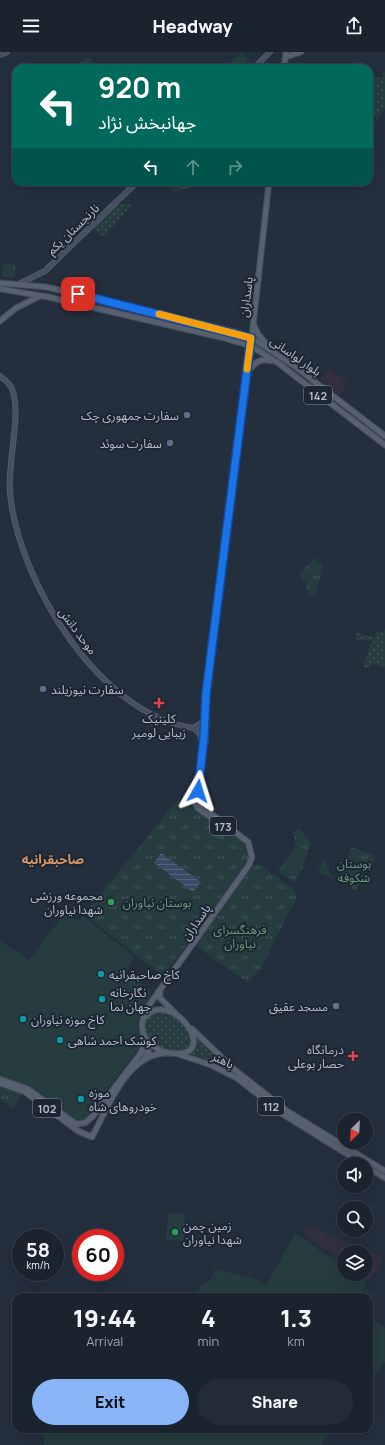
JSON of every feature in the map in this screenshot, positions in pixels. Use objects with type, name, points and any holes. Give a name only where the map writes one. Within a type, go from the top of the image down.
[{"type":"main road","points":[[0,54],[7,52]]},
{"type":"main road","points":[[258,64],[270,52]]},
{"type":"main road","points":[[285,64],[286,54],[301,52]]},
{"type":"main road","name":"نارنجستان یکم","points":[[19,284],[44,271],[133,186]]},
{"type":"main road","name":"پاسداران","points":[[144,1018],[150,1001],[252,860],[252,852],[248,842],[197,800],[205,720],[206,694],[269,186]]},
{"type":"main road","name":"بلوار لواسانی","points":[[0,283],[46,287],[251,338],[272,350],[385,436]]},
{"type":"main road","points":[[0,289],[40,296],[250,346]]},
{"type":"main road","points":[[0,321],[25,302],[40,296]]},
{"type":"main road","points":[[148,321],[152,316],[151,312]]},
{"type":"main road","points":[[253,322],[258,334],[272,350]]},
{"type":"main road","name":"142","points":[[250,346],[278,364],[385,445]]},
{"type":"main road","points":[[246,374],[253,364],[261,360],[278,364]]},
{"type":"main road","name":"موحد دانش","points":[[0,376],[8,382],[14,396],[10,492],[16,524],[28,564],[51,612],[110,686],[130,702],[166,721],[179,726],[194,728]]},
{"type":"main road","points":[[357,424],[357,419],[362,418]]},
{"type":"main road","points":[[201,739],[200,734],[194,728],[205,720]]},
{"type":"main road","name":"173","points":[[201,739],[194,804],[247,846],[250,858],[249,865]]},
{"type":"main road","points":[[143,1031],[147,1041],[154,1048],[176,1053],[185,1052],[192,1046],[194,1040],[191,1028],[160,998],[160,989]]},
{"type":"main road","points":[[142,1057],[144,1018],[151,1012],[158,1010],[177,1015]]},
{"type":"main road","name":"باهنر","points":[[191,1028],[235,1070],[277,1103],[385,1171]]},
{"type":"main road","name":"باهنر","points":[[142,1057],[176,1053],[211,1065],[237,1078],[284,1115],[352,1157]]},
{"type":"main road","name":"102","points":[[0,1079],[28,1089],[76,1124],[88,1121],[142,1057]]},
{"type":"main road","name":"102","points":[[0,1083],[25,1092],[78,1131],[92,1137],[114,1095],[142,1057]]},
{"type":"main road","points":[[373,1170],[385,1178]]},
{"type":"shaded area","points":[[329,368],[348,383],[339,395],[320,380]]},
{"type":"shaded area","points":[[308,1226],[354,1245],[337,1245],[337,1258],[303,1233]]},
{"type":"shaded area","points":[[373,1253],[385,1258],[373,1275]]},
{"type":"green space","points":[[242,52],[249,60],[244,64],[229,64]]},
{"type":"green space","points":[[89,57],[94,64],[77,64]]},
{"type":"green space","points":[[383,72],[385,72],[385,108],[377,119],[373,116],[373,77],[382,78]]},
{"type":"green space","points":[[173,186],[192,186],[192,187],[173,192]]},
{"type":"green space","points":[[123,203],[132,204],[104,237],[93,228],[117,205]]},
{"type":"green space","points":[[4,263],[16,264],[14,277],[1,276]]},
{"type":"green space","points":[[315,558],[323,567],[314,597],[308,592],[306,583],[299,574]]},
{"type":"green space","points":[[385,629],[385,667],[372,664],[368,668],[363,666],[372,641],[356,640],[357,633],[374,637],[376,633],[384,631]]},
{"type":"green space","name":"بوستان نیاوران","points":[[179,798],[239,839],[247,848],[249,854],[246,865],[163,976],[84,914]]},
{"type":"green space","points":[[299,828],[311,842],[302,870],[294,882],[278,871],[296,846],[293,833]]},
{"type":"green space","points":[[297,846],[306,851],[298,866],[288,861]]},
{"type":"green space","name":"بوستان شکوفه","points":[[351,847],[374,855],[375,859],[356,891],[346,883],[338,867],[346,860]]},
{"type":"green space","points":[[324,858],[333,879],[318,872]]},
{"type":"green space","name":"فرهنگسرای نیاوران","points":[[255,864],[259,864],[294,890],[297,897],[260,970],[248,983],[192,943]]},
{"type":"green space","points":[[64,914],[78,921],[83,916],[135,957],[126,972],[152,991],[138,1026],[140,1043],[138,1049],[86,1118],[80,1121],[76,1121],[29,1086],[0,1076],[0,941],[29,960]]},
{"type":"green space","points":[[164,1012],[180,1021],[188,1029],[191,1039],[190,1046],[180,1051],[170,1051],[152,1042],[143,1027],[145,1020],[153,1013]]},
{"type":"green space","points":[[194,1033],[246,1082],[207,1061],[184,1054],[189,1052]]},
{"type":"green space","points":[[0,1085],[23,1093],[12,1109],[0,1099]]},
{"type":"green space","name":"زمین چمن شهدا نیاوران","points":[[168,1213],[185,1214],[184,1242],[166,1240]]},
{"type":"green space","points":[[295,1233],[337,1262],[337,1281],[364,1281],[367,1283],[361,1293],[198,1293],[200,1285],[211,1280],[215,1269],[254,1279],[266,1286]]},
{"type":"green space","points":[[373,1320],[385,1328],[385,1362],[373,1376]]},
{"type":"green space","points":[[43,1433],[330,1433],[321,1445],[44,1445]]},
{"type":"water","points":[[161,853],[201,882],[193,892],[154,863]]},
{"type":"slow traffic","points":[[159,314],[239,333],[251,338],[247,369]]},
{"type":"place","name":"سفارت جمهوری چک","points":[[187,415]]},
{"type":"place","name":"سفارت سوئد","points":[[170,443]]},
{"type":"place","name":"سفارت نیوزیلند","points":[[43,689]]},
{"type":"place","name":"کلینیک زیبایی لومیر","points":[[159,703]]},
{"type":"place","name":"مجموعه ورزشی شهدا نیاوران","points":[[111,902]]},
{"type":"place","name":"کاخ صاحبقرانیه","points":[[101,974]]},
{"type":"place","name":"نگارخانه جهان نما","points":[[102,999]]},
{"type":"place","name":"مسجد عقیق","points":[[336,1006]]},
{"type":"place","name":"کاخ موزه نیاوران","points":[[23,1019]]},
{"type":"place","name":"کوشک احمد شاهی","points":[[60,1040]]},
{"type":"place","name":"درمانگاه حصار بوعلی","points":[[353,1056]]},
{"type":"place","name":"موزه خودروهای شاه","points":[[81,1099]]},
{"type":"place","name":"زمین چمن شهدا نیاوران","points":[[175,1232]]},
{"type":"district","name":"صاحبقرانیه","points":[[53,859]]},
{"type":"route","points":[[78,294],[239,333],[251,338],[220,593],[206,694],[204,737],[198,791]]}]
